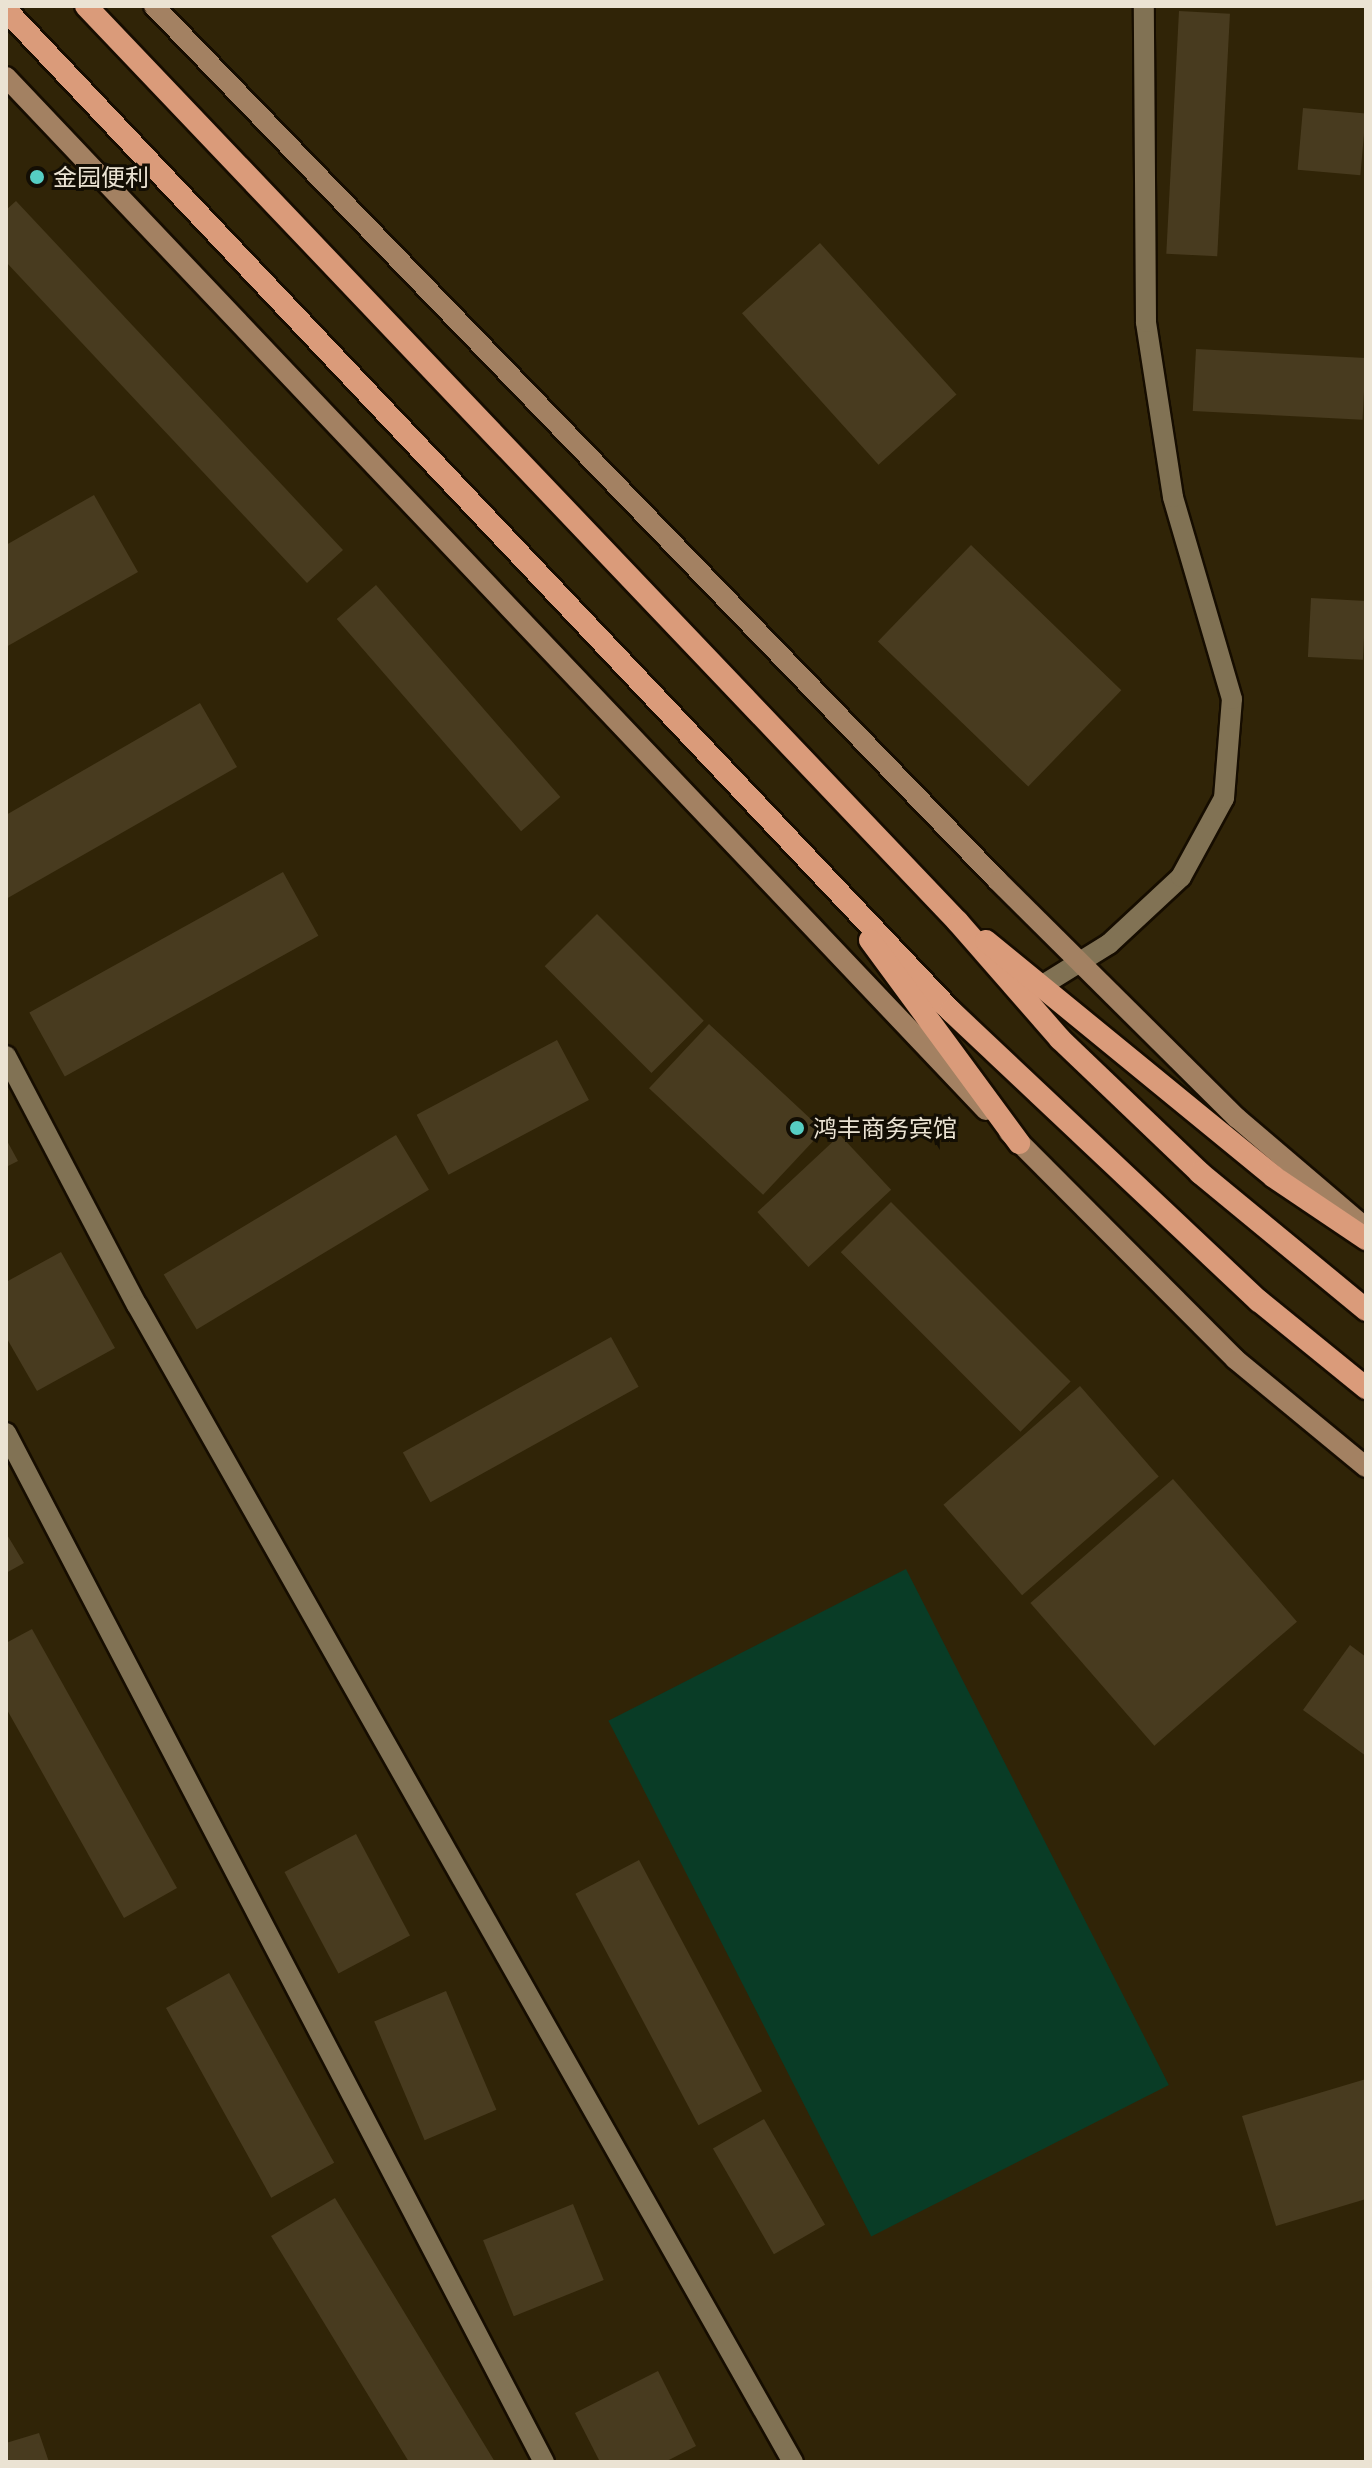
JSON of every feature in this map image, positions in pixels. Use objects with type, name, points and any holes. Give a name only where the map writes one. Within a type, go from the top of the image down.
[{"type":"highway","points":[[86,6],[958,922],[1060,1039],[1178,1152],[1366,1310]]},
{"type":"highway","points":[[6,10],[796,839],[951,1011],[1259,1301],[1366,1388]]},
{"type":"highway","points":[[796,839],[1019,1143]]},
{"type":"highway","points":[[958,922],[1046,983],[1274,1177],[1366,1239]]},
{"type":"main road","points":[[154,6],[1080,962],[1237,1118],[1366,1228]]},
{"type":"main road","points":[[8,83],[1019,1143],[1235,1359],[1366,1467]]},
{"type":"street","points":[[1046,983],[1080,962],[1181,877],[1224,798],[1232,699],[1173,497],[1146,322],[1144,6]]},
{"type":"street","points":[[6,1056],[137,1305],[793,2462]]},
{"type":"street","points":[[6,1433],[544,2462]]},
{"type":"green space","points":[[906,1569],[1169,2085],[871,2237],[608,1721]]},
{"type":"building","points":[[1179,11],[1230,14],[1217,256],[1166,254]]},
{"type":"building","points":[[1303,108],[1366,113],[1360,175],[1298,170]]},
{"type":"building","points":[[16,201],[343,550],[307,583],[6,262],[6,210]]},
{"type":"building","points":[[820,243],[957,395],[878,465],[742,313]]},
{"type":"building","points":[[1196,349],[1366,358],[1363,420],[1193,411]]},
{"type":"building","points":[[94,495],[138,572],[6,647],[6,545]]},
{"type":"building","points":[[971,545],[1121,690],[1028,787],[878,641]]},
{"type":"building","points":[[376,585],[560,797],[521,831],[337,619]]},
{"type":"building","points":[[1311,598],[1366,601],[1363,660],[1308,657]]},
{"type":"building","points":[[200,703],[237,767],[6,899],[6,815]]},
{"type":"building","points":[[283,872],[318,936],[65,1076],[29,1013]]},
{"type":"building","points":[[597,914],[704,1021],[651,1073],[545,966]]},
{"type":"building","points":[[709,1024],[823,1130],[763,1195],[649,1088]]},
{"type":"building","points":[[557,1040],[589,1100],[449,1175],[417,1115]]},
{"type":"building","points":[[396,1135],[429,1190],[197,1329],[164,1275]]},
{"type":"building","points":[[840,1135],[891,1190],[809,1267],[757,1212]]},
{"type":"building","points":[[6,1139],[18,1161],[6,1167]]},
{"type":"building","points":[[891,1202],[1071,1382],[1020,1432],[841,1252]]},
{"type":"building","points":[[61,1252],[115,1348],[37,1391],[6,1337],[6,1282]]},
{"type":"building","points":[[611,1337],[639,1387],[430,1502],[403,1452]]},
{"type":"building","points":[[1080,1386],[1159,1477],[1022,1595],[943,1505]]},
{"type":"building","points":[[1173,1479],[1297,1622],[1154,1746],[1030,1603]]},
{"type":"building","points":[[6,1533],[24,1563],[6,1573]]},
{"type":"building","points":[[32,1629],[177,1888],[124,1918],[6,1708],[6,1643]]},
{"type":"building","points":[[1350,1645],[1366,1657],[1366,1756],[1303,1710]]},
{"type":"building","points":[[356,1834],[410,1936],[338,1974],[284,1872]]},
{"type":"building","points":[[639,1860],[762,2091],[698,2125],[575,1894]]},
{"type":"building","points":[[229,1973],[334,2163],[271,2198],[166,2008]]},
{"type":"building","points":[[446,1991],[496,2110],[425,2140],[374,2021]]},
{"type":"building","points":[[1366,2079],[1366,2199],[1276,2226],[1242,2116]]},
{"type":"building","points":[[764,2119],[825,2225],[774,2254],[713,2148]]},
{"type":"building","points":[[335,2198],[495,2462],[409,2462],[271,2236]]},
{"type":"building","points":[[573,2204],[604,2280],[514,2316],[483,2240]]},
{"type":"building","points":[[658,2371],[696,2446],[665,2462],[600,2462],[575,2413]]},
{"type":"building","points":[[39,2433],[49,2462],[6,2462],[6,2443]]},
{"type":"place","name":"金园便利","points":[[37,177]]},
{"type":"place","name":"鸿丰商务宾馆","points":[[797,1128]]}]
